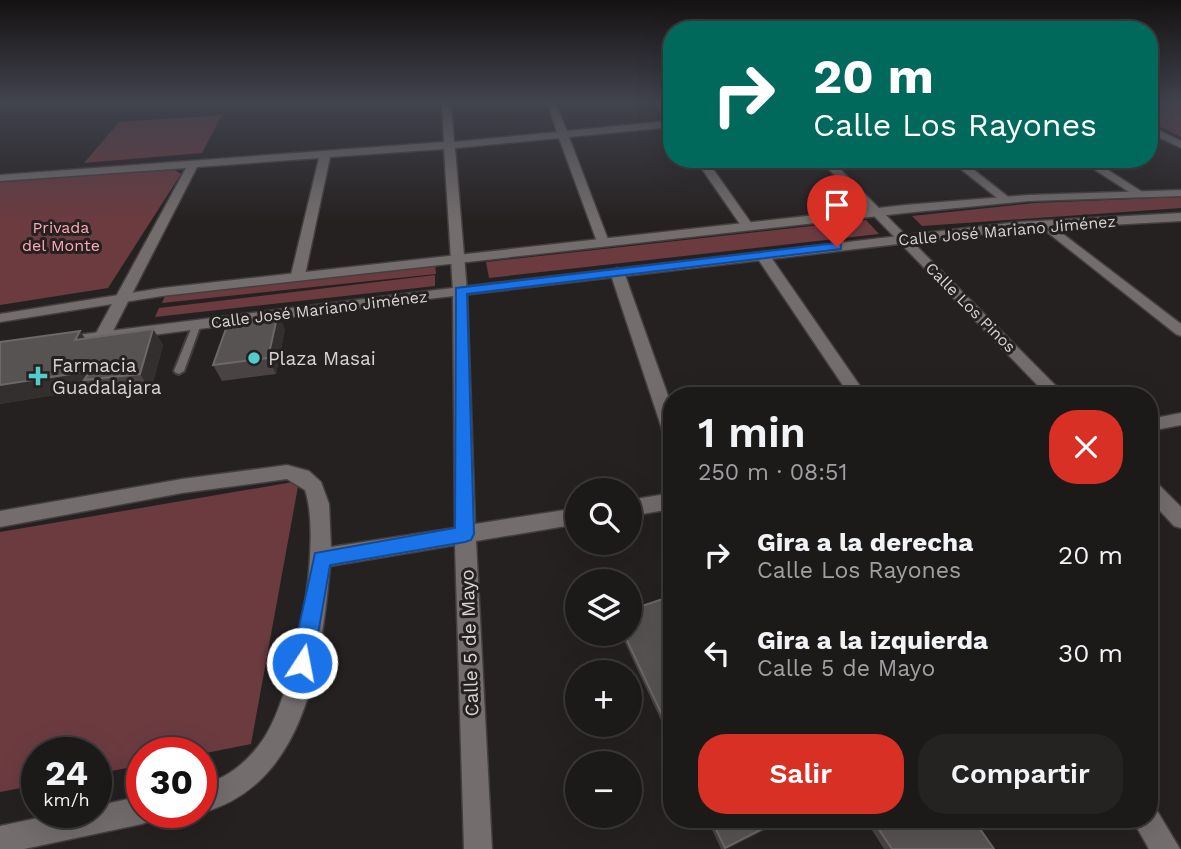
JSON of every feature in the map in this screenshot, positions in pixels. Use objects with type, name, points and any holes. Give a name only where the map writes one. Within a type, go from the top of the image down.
[{"type":"street","name":"Calle 5 de Mayo","points":[[451,142],[460,291],[465,534],[478,849]]},
{"type":"street","points":[[0,178],[486,142]]},
{"type":"street","points":[[568,142],[603,242]]},
{"type":"street","points":[[298,275],[325,154]]},
{"type":"street","points":[[103,335],[194,163]]},
{"type":"street","points":[[706,168],[748,227]]},
{"type":"street","name":"Calle Los Pinos","points":[[833,168],[1049,387]]},
{"type":"street","points":[[965,168],[1005,199]]},
{"type":"street","points":[[1098,168],[1141,195]]},
{"type":"street","name":"Calle José Mariano Jiménez","points":[[0,318],[123,296],[878,212],[1005,199],[1181,193]]},
{"type":"street","name":"Calle José Mariano Jiménez","points":[[48,344],[460,291],[903,239],[1046,225],[1180,218]]},
{"type":"street","points":[[1046,225],[1181,331]]},
{"type":"street","points":[[762,256],[853,387]]},
{"type":"street","points":[[617,272],[663,406]]},
{"type":"street","points":[[1158,423],[1181,419]]},
{"type":"street","points":[[0,519],[182,486],[287,472],[301,475],[314,488],[319,507],[321,558],[298,689],[284,727],[260,766],[217,796]]},
{"type":"street","points":[[1158,496],[1181,520]]},
{"type":"street","points":[[642,506],[663,502]]},
{"type":"street","points":[[321,558],[565,518]]},
{"type":"street","points":[[0,840],[126,813]]},
{"type":"street","points":[[1152,828],[1166,849]]},
{"type":"lane","points":[[178,371],[197,324]]},
{"type":"green space","points":[[102,142],[208,142],[202,153],[84,163]]},
{"type":"green space","name":"Privada del Monte","points":[[173,169],[181,174],[108,288],[0,305],[0,182]]},
{"type":"green space","points":[[1181,197],[1181,208],[922,226],[912,216],[1035,203]]},
{"type":"green space","points":[[866,220],[879,234],[489,278],[486,262]]},
{"type":"green space","points":[[435,263],[436,274],[162,303],[166,294]]},
{"type":"green space","points":[[435,275],[435,286],[155,317],[159,308]]},
{"type":"green space","points":[[299,481],[251,744],[217,751],[217,737],[126,737],[126,768],[112,771],[112,737],[21,737],[21,788],[0,792],[0,532]]},
{"type":"building","points":[[278,313],[268,358],[213,365],[228,323]]},
{"type":"building","points":[[153,329],[140,374],[84,380],[90,371],[0,385],[0,342],[80,331],[75,340]]},
{"type":"building","points":[[663,599],[663,717],[642,672],[642,660],[636,660],[630,646],[642,646],[642,606]]},
{"type":"building","points":[[715,828],[764,828],[725,848]]},
{"type":"building","points":[[878,828],[979,828],[994,849],[892,849]]},
{"type":"place","name":"Plaza Masai","points":[[254,358]]},
{"type":"place","name":"Farmacia Guadalajara","points":[[38,376]]},
{"type":"route","points":[[302,663],[321,558],[465,534],[460,291],[837,247]]}]
